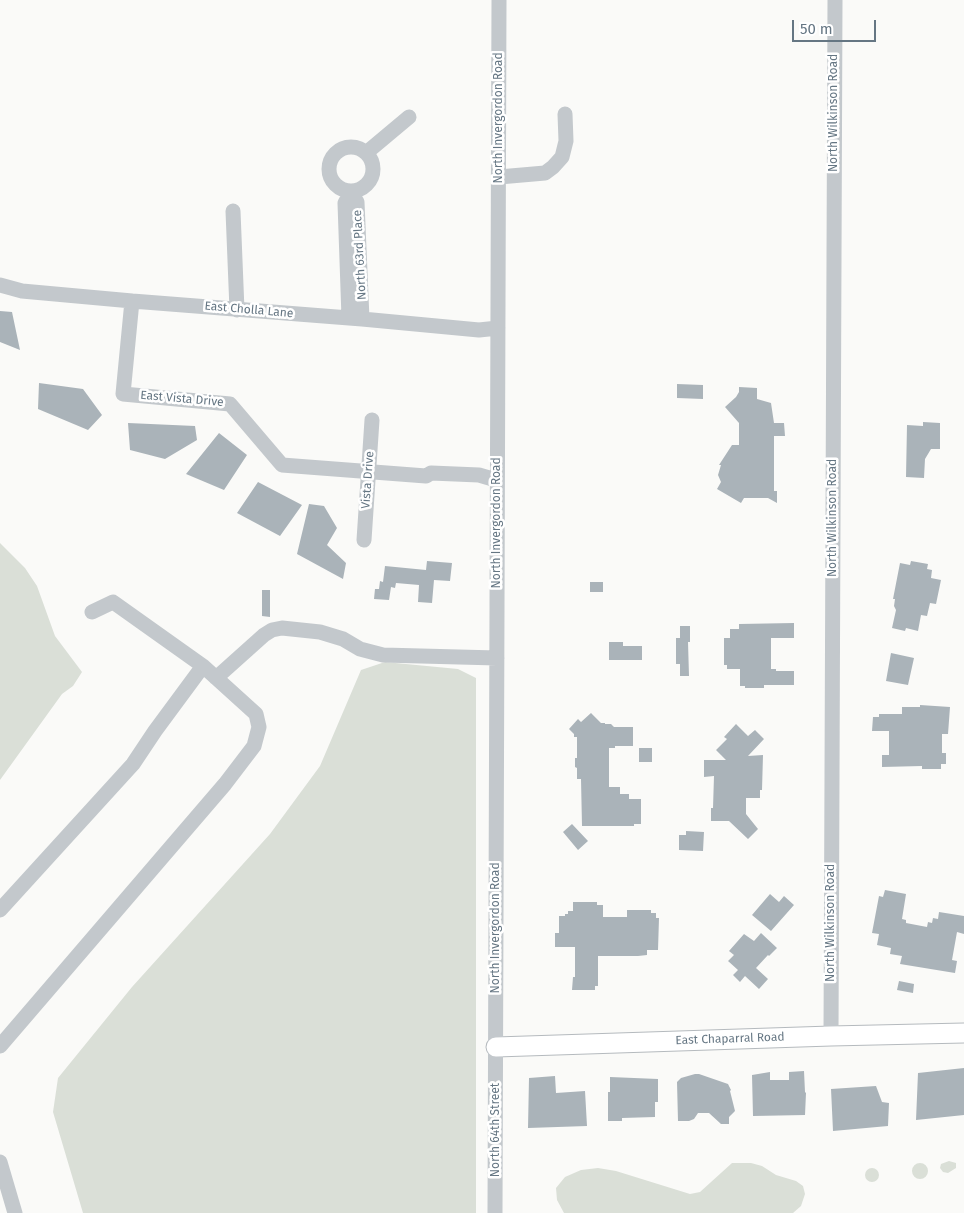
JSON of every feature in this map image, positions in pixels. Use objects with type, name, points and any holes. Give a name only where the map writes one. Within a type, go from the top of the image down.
[{"type":"main road","name":"East Chaparral Road","points":[[496,1047],[964,1033]]},
{"type":"street","name":"North Invergordon Road","points":[[496,1047],[496,480],[499,0]]},
{"type":"street","name":"North Wilkinson Road","points":[[831,1036],[835,0]]},
{"type":"street","points":[[498,177],[545,173],[553,167],[562,157],[566,141],[565,114]]},
{"type":"street","points":[[366,152],[409,117]]},
{"type":"street","name":"North 63rd Place","points":[[352,147],[366,152],[374,166],[371,181],[359,190],[344,191],[333,182],[330,176],[330,162],[333,156],[345,148],[352,147]]},
{"type":"street","name":"North 63rd Place","points":[[351,192],[357,202],[356,318]]},
{"type":"street","points":[[233,211],[237,310]]},
{"type":"street","name":"East Cholla Lane","points":[[0,285],[22,291],[132,301],[356,318],[479,330],[498,328]]},
{"type":"street","name":"East Vista Drive","points":[[132,301],[123,394],[230,404],[282,465],[426,476],[430,482],[478,485],[496,480]]},
{"type":"street","name":"Vista Drive","points":[[364,540],[372,420]]},
{"type":"street","points":[[0,1046],[225,784],[254,746],[259,728],[256,714],[203,666],[113,602],[92,612]]},
{"type":"street","points":[[216,678],[264,635],[272,630],[282,628],[320,632],[343,640],[360,649],[383,655],[497,658]]},
{"type":"street","points":[[0,910],[133,764],[203,666]]},
{"type":"street","name":"North 64th Street","points":[[495,1213],[496,1047]]},
{"type":"street","points":[[0,1162],[15,1213]]},
{"type":"shaded area","points":[[0,543],[25,568],[37,586],[55,636],[82,672],[73,686],[62,694],[0,780]]},
{"type":"shaded area","points":[[385,662],[458,669],[476,678],[476,1213],[83,1213],[53,1112],[58,1078],[132,987],[270,834],[320,766],[361,670]]},
{"type":"shaded area","points":[[949,1161],[956,1163],[956,1168],[948,1173],[943,1172],[940,1168],[941,1164]]},
{"type":"shaded area","points":[[732,1163],[751,1163],[762,1166],[776,1175],[796,1181],[803,1186],[805,1194],[801,1206],[793,1213],[564,1213],[557,1200],[556,1188],[565,1177],[581,1170],[598,1168],[616,1171],[690,1194],[700,1192]]},
{"type":"shaded area","points":[[920,1163],[928,1171],[920,1179],[912,1171]]},
{"type":"shaded area","points":[[872,1168],[877,1170],[879,1175],[877,1180],[872,1182],[867,1180],[865,1175],[867,1170]]},
{"type":"building","points":[[0,311],[12,312],[20,350],[0,342]]},
{"type":"building","points":[[39,383],[83,389],[102,415],[88,430],[38,409]]},
{"type":"building","points":[[677,384],[703,385],[703,399],[677,398]]},
{"type":"building","points":[[739,387],[757,388],[757,399],[771,403],[774,423],[784,423],[785,436],[774,436],[774,491],[777,491],[777,503],[768,498],[744,498],[741,503],[717,489],[721,482],[718,475],[721,465],[719,465],[732,445],[739,445],[739,423],[725,407],[736,397]]},
{"type":"building","points":[[923,422],[940,423],[940,449],[931,449],[925,459],[924,478],[906,477],[907,425],[923,426]]},
{"type":"building","points":[[128,423],[195,426],[197,440],[165,459],[130,450]]},
{"type":"building","points":[[219,433],[247,455],[224,490],[186,474]]},
{"type":"building","points":[[258,482],[302,505],[280,536],[237,513]]},
{"type":"building","points":[[309,504],[324,506],[337,528],[327,545],[346,563],[343,579],[297,554]]},
{"type":"building","points":[[427,561],[452,563],[450,581],[434,580],[432,603],[418,602],[419,585],[396,583],[395,588],[391,587],[389,600],[374,599],[375,589],[379,589],[380,581],[383,582],[385,566],[426,570]]},
{"type":"building","points":[[911,561],[928,564],[927,569],[932,570],[931,578],[941,580],[936,604],[930,603],[927,616],[921,615],[918,631],[906,628],[905,631],[892,628],[896,610],[894,606],[895,599],[893,599],[900,563],[910,565]]},
{"type":"building","points":[[590,582],[603,582],[603,592],[590,592]]},
{"type":"building","points":[[262,590],[270,590],[270,617],[262,616]]},
{"type":"building","points":[[794,623],[794,638],[771,638],[771,669],[776,669],[776,671],[794,671],[794,685],[764,685],[764,688],[745,688],[745,686],[740,686],[740,669],[727,669],[727,665],[724,665],[724,638],[730,638],[730,629],[739,629],[739,624]]},
{"type":"building","points":[[680,626],[690,626],[690,642],[688,642],[689,676],[680,676],[680,664],[676,664],[676,638],[680,638]]},
{"type":"building","points":[[609,642],[623,642],[623,646],[642,646],[642,660],[609,660]]},
{"type":"building","points":[[891,653],[914,658],[908,685],[886,681]]},
{"type":"building","points":[[920,705],[950,707],[948,734],[942,734],[942,753],[946,753],[946,764],[941,764],[941,769],[922,769],[922,766],[882,767],[882,755],[889,755],[889,731],[872,731],[873,717],[879,717],[879,714],[902,714],[902,707],[920,707]]},
{"type":"building","points":[[591,713],[601,723],[611,724],[614,727],[633,727],[633,746],[609,748],[609,787],[620,787],[620,794],[629,794],[629,799],[641,799],[641,824],[634,824],[634,826],[582,826],[581,779],[577,779],[577,768],[575,767],[577,737],[574,737],[574,734],[569,729],[578,719],[581,722]]},
{"type":"building","points":[[736,724],[748,736],[755,730],[764,739],[748,756],[763,755],[760,798],[746,798],[746,814],[758,829],[748,839],[729,821],[711,821],[714,776],[704,777],[704,760],[726,760],[716,750],[727,739],[724,737]]},
{"type":"building","points":[[639,748],[652,748],[652,762],[639,762]]},
{"type":"building","points":[[572,824],[588,841],[578,850],[563,832]]},
{"type":"building","points":[[686,831],[704,832],[703,851],[679,850],[679,835],[686,835]]},
{"type":"building","points":[[885,890],[906,894],[902,919],[906,920],[906,923],[927,927],[928,922],[932,923],[933,918],[938,919],[939,912],[964,916],[964,934],[957,932],[952,960],[957,961],[955,973],[900,964],[902,956],[890,954],[891,948],[877,945],[879,934],[872,933],[879,896],[883,897]]},
{"type":"building","points":[[770,894],[779,902],[784,896],[794,905],[771,931],[752,915]]},
{"type":"building","points":[[573,902],[597,902],[597,905],[603,905],[603,917],[627,917],[627,910],[651,910],[651,913],[656,913],[656,918],[659,918],[658,950],[647,950],[647,955],[638,956],[598,956],[598,986],[595,986],[595,990],[572,990],[573,977],[575,977],[575,947],[555,947],[555,933],[559,933],[559,916],[565,916],[565,914],[568,914],[568,911],[573,911]]},
{"type":"building","points":[[761,933],[777,948],[756,968],[768,979],[759,989],[745,976],[740,982],[733,975],[738,970],[728,961],[734,955],[729,951],[744,934],[754,941]]},
{"type":"building","points":[[899,981],[914,984],[913,993],[897,990]]},
{"type":"building","points":[[964,1068],[964,1115],[916,1120],[918,1073]]},
{"type":"building","points":[[804,1071],[805,1115],[753,1116],[752,1075],[770,1072],[770,1080],[789,1080],[789,1072]]},
{"type":"building","points":[[695,1074],[728,1084],[735,1111],[729,1117],[729,1124],[721,1124],[709,1113],[698,1113],[694,1119],[689,1121],[678,1121],[677,1082],[681,1078]]},
{"type":"building","points":[[555,1076],[556,1093],[585,1091],[587,1126],[528,1128],[529,1078]]},
{"type":"building","points":[[610,1077],[658,1079],[658,1102],[655,1102],[655,1117],[622,1118],[622,1121],[608,1121]]},
{"type":"building","points":[[876,1086],[882,1102],[889,1103],[888,1126],[833,1131],[831,1089]]}]
